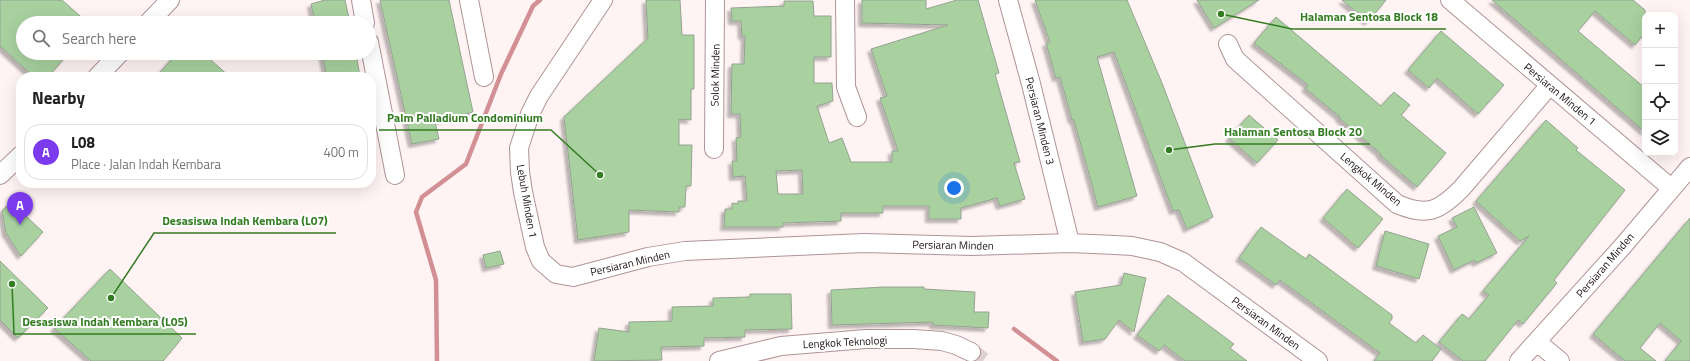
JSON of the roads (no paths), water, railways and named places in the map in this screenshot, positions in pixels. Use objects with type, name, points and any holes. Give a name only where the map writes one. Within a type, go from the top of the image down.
[{"type":"street","points":[[155,16],[170,0]]},
{"type":"street","points":[[361,0],[364,16]]},
{"type":"street","points":[[469,0],[484,77]]},
{"type":"street","name":"Lebuh Minden 1","points":[[556,274],[541,261],[535,248],[523,192],[519,148],[530,114],[539,96],[603,0]]},
{"type":"street","name":"Solok Minden","points":[[714,149],[715,0]]},
{"type":"street","points":[[845,0],[846,87],[857,117]]},
{"type":"street","name":"Persiaran Minden 3","points":[[1008,0],[1031,84],[1070,243]]},
{"type":"street","name":"Persiaran Minden 1","points":[[1450,0],[1671,188]]},
{"type":"street","name":"Lengkok Minden","points":[[1228,44],[1235,59],[1391,199],[1397,204],[1412,210],[1425,212],[1438,208],[1450,200],[1550,86]]},
{"type":"street","points":[[102,72],[113,60]]},
{"type":"street","points":[[373,60],[375,72]]},
{"type":"street","points":[[376,78],[395,175]]},
{"type":"street","points":[[0,175],[16,160]]},
{"type":"street","name":"Persiaran Minden","points":[[1519,361],[1622,247],[1690,167]]},
{"type":"street","name":"Persiaran Minden","points":[[556,274],[573,277],[648,257],[685,251],[864,243],[972,246],[1070,243],[1132,246],[1160,252],[1172,257],[1224,291],[1318,361]]},
{"type":"street","name":"Lengkok Teknologi","points":[[719,361],[781,346],[866,338],[942,341],[956,345],[971,352]]},
{"type":"street","points":[[1537,342],[1560,361]]},
{"type":"waterway","points":[[437,361],[436,280],[416,212],[422,197],[466,164],[501,74],[533,6],[540,0]]},
{"type":"waterway","points":[[1014,329],[1057,361]]},
{"type":"tunnel","points":[[971,352],[983,361]]},
{"type":"place","name":"Halaman Sentosa Block 18","points":[[1221,14]]},
{"type":"place","name":"Halaman Sentosa Block 20","points":[[1169,150]]},
{"type":"place","name":"Palm Palladium Condominium","points":[[600,175]]},
{"type":"place","name":"L08","points":[[20,225]]},
{"type":"place","name":"Desasiswa Indah Kembara (L05)","points":[[12,284]]},
{"type":"place","name":"Desasiswa Indah Kembara (L07)","points":[[111,298]]}]
